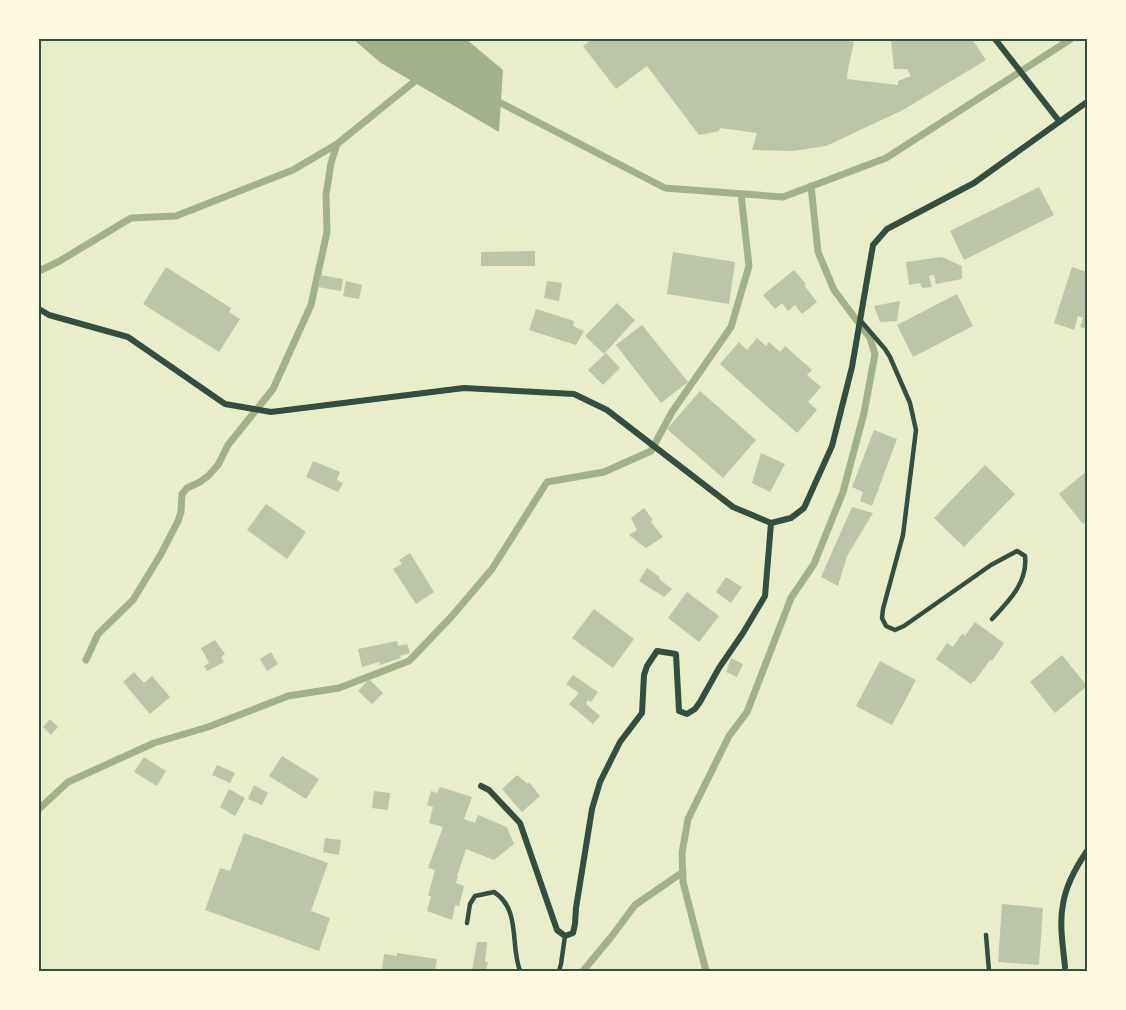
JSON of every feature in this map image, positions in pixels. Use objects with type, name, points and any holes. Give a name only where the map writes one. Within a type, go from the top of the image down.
[{"type":"street","points":[[995,39],[1059,120]]},
{"type":"street","points":[[39,309],[49,315],[128,337],[225,404],[271,412],[464,388],[574,394],[607,410],[733,507],[771,523],[791,518],[804,507],[832,447],[852,367],[873,245],[887,229],[974,183],[1087,102]]},
{"type":"street","points":[[481,786],[489,790],[520,823],[557,930],[565,936],[573,933],[592,809],[600,782],[620,742],[642,712],[644,675],[647,666],[657,651],[676,654],[679,711],[687,714],[695,709],[765,596],[771,523]]},
{"type":"street","points":[[1064,969],[1062,906],[1066,890],[1087,851]]},
{"type":"lane","points":[[860,320],[890,357],[910,403],[916,430],[903,535],[882,618],[886,626],[895,630],[991,565],[1017,551],[1025,556],[1024,574],[1013,596],[992,619]]},
{"type":"lane","points":[[467,923],[470,904],[475,896],[494,892],[501,897],[513,922],[520,971]]},
{"type":"lane","points":[[986,935],[988,971]]},
{"type":"lane","points":[[559,971],[565,936]]},
{"type":"shaded area","points":[[353,39],[466,39],[503,70],[499,132],[381,63]]},
{"type":"building","points":[[592,39],[840,39],[854,42],[847,79],[898,85],[898,81],[911,76],[907,69],[894,69],[891,39],[972,39],[986,60],[903,110],[826,146],[793,151],[752,150],[757,133],[720,128],[719,131],[699,135],[647,66],[616,89],[583,46]]},
{"type":"building","points":[[1039,187],[1054,215],[964,260],[950,231]]},
{"type":"building","points":[[535,251],[535,266],[481,266],[481,252]]},
{"type":"building","points":[[673,252],[735,262],[729,304],[667,294]]},
{"type":"building","points":[[942,257],[962,266],[962,279],[936,284],[934,275],[929,276],[932,287],[922,288],[920,283],[909,285],[906,262]]},
{"type":"building","points":[[166,267],[231,308],[229,312],[240,319],[219,352],[143,304]]},
{"type":"building","points":[[1072,267],[1087,272],[1087,329],[1080,327],[1083,318],[1078,316],[1074,330],[1054,323]]},
{"type":"building","points":[[794,270],[817,302],[802,314],[795,305],[788,311],[782,303],[775,309],[763,295]]},
{"type":"building","points":[[320,275],[343,279],[341,291],[318,287]]},
{"type":"building","points":[[346,281],[362,285],[359,299],[343,296]]},
{"type":"building","points":[[547,281],[562,283],[559,301],[544,298]]},
{"type":"building","points":[[957,294],[973,326],[913,357],[897,325]]},
{"type":"building","points":[[900,301],[897,321],[880,322],[874,306]]},
{"type":"building","points":[[617,303],[635,320],[604,354],[585,336]]},
{"type":"building","points":[[536,309],[574,321],[573,326],[584,331],[576,345],[529,330]]},
{"type":"building","points":[[642,325],[688,382],[661,403],[616,345]]},
{"type":"building","points":[[757,338],[766,346],[769,342],[780,352],[785,346],[812,370],[807,375],[821,387],[808,402],[817,410],[797,433],[720,364],[739,342],[747,350]]},
{"type":"building","points":[[606,353],[620,368],[603,385],[588,370]]},
{"type":"building","points":[[700,391],[756,440],[723,478],[667,429]]},
{"type":"building","points":[[874,430],[897,439],[872,506],[860,501],[863,492],[852,487]]},
{"type":"building","points":[[761,453],[785,464],[770,492],[752,483]]},
{"type":"building","points":[[313,461],[340,472],[337,480],[343,483],[338,492],[306,477]]},
{"type":"building","points":[[985,465],[1015,494],[964,547],[934,518]]},
{"type":"building","points":[[1087,471],[1087,521],[1083,524],[1059,494]]},
{"type":"building","points":[[266,504],[306,532],[287,559],[247,530]]},
{"type":"building","points":[[852,507],[873,513],[847,556],[838,586],[821,577]]},
{"type":"building","points":[[644,508],[653,520],[651,522],[663,537],[646,548],[629,535],[637,530],[631,518]]},
{"type":"building","points":[[410,553],[434,592],[416,604],[393,569],[402,564],[399,560]]},
{"type":"building","points":[[647,568],[672,589],[664,597],[639,581]]},
{"type":"building","points":[[726,577],[742,587],[731,603],[716,592]]},
{"type":"building","points":[[687,592],[719,616],[699,642],[668,618]]},
{"type":"building","points":[[594,609],[634,639],[613,668],[572,638]]},
{"type":"building","points":[[975,622],[1004,643],[992,661],[990,660],[971,684],[936,659],[947,643],[953,647],[962,634],[965,636]]},
{"type":"building","points":[[215,640],[225,654],[221,657],[224,662],[207,671],[204,666],[209,663],[201,648]]},
{"type":"building","points":[[397,641],[398,646],[407,644],[410,653],[380,665],[379,662],[362,667],[358,649]]},
{"type":"building","points":[[271,652],[278,664],[267,671],[260,659]]},
{"type":"building","points":[[1062,655],[1087,686],[1055,713],[1030,682]]},
{"type":"building","points":[[731,658],[743,664],[737,677],[726,672]]},
{"type":"building","points":[[880,661],[916,680],[892,725],[856,706]]},
{"type":"building","points":[[134,672],[144,683],[152,676],[170,697],[150,714],[123,682]]},
{"type":"building","points":[[573,675],[598,692],[591,702],[588,700],[586,704],[600,716],[593,724],[569,704],[579,693],[566,684]]},
{"type":"building","points":[[369,679],[383,693],[372,704],[358,691]]},
{"type":"building","points":[[50,719],[58,727],[51,735],[43,727]]},
{"type":"building","points":[[282,756],[319,779],[306,799],[269,776]]},
{"type":"building","points":[[144,757],[166,771],[157,786],[134,772]]},
{"type":"building","points":[[217,765],[235,773],[230,783],[212,775]]},
{"type":"building","points":[[517,775],[528,784],[529,782],[540,796],[522,812],[502,789]]},
{"type":"building","points":[[254,785],[268,793],[262,805],[248,799]]},
{"type":"building","points":[[440,787],[472,797],[464,819],[475,823],[478,815],[507,827],[514,844],[494,860],[466,849],[456,883],[464,886],[459,906],[455,905],[452,920],[427,911],[431,896],[428,896],[435,870],[428,868],[443,827],[429,823],[433,807],[427,805],[431,791],[437,793]]},
{"type":"building","points":[[229,789],[245,798],[235,816],[220,807]]},
{"type":"building","points":[[374,791],[390,793],[388,810],[372,808]]},
{"type":"building","points":[[244,833],[328,863],[311,911],[330,918],[319,951],[205,910],[220,868],[230,871]]},
{"type":"building","points":[[325,838],[341,840],[339,855],[323,852]]},
{"type":"building","points":[[1002,904],[1043,908],[1039,965],[998,962]]},
{"type":"building","points":[[477,942],[487,942],[486,971],[472,971]]},
{"type":"building","points":[[397,953],[437,959],[435,971],[382,970],[384,954],[397,956]]},
{"type":"waterway","points":[[495,100],[665,188],[783,197],[886,158],[1071,39]]},
{"type":"waterway","points":[[39,271],[131,218],[176,216],[293,170],[337,144],[420,77]]},
{"type":"waterway","points":[[86,660],[98,634],[133,600],[161,554],[178,521],[182,494],[187,488],[208,476],[218,465],[228,445],[273,389],[311,305],[327,232],[326,195],[331,163],[337,144]]},
{"type":"waterway","points":[[706,971],[683,882],[682,853],[688,819],[729,736],[747,712],[791,598],[814,564],[843,492],[864,413],[875,354],[870,338],[834,290],[818,252],[811,186]]},
{"type":"waterway","points":[[39,809],[68,782],[154,743],[208,727],[288,696],[339,688],[409,661],[492,569],[547,482],[604,472],[651,451],[672,412],[731,327],[749,266],[741,194]]},
{"type":"waterway","points":[[583,971],[635,905],[683,872]]}]
